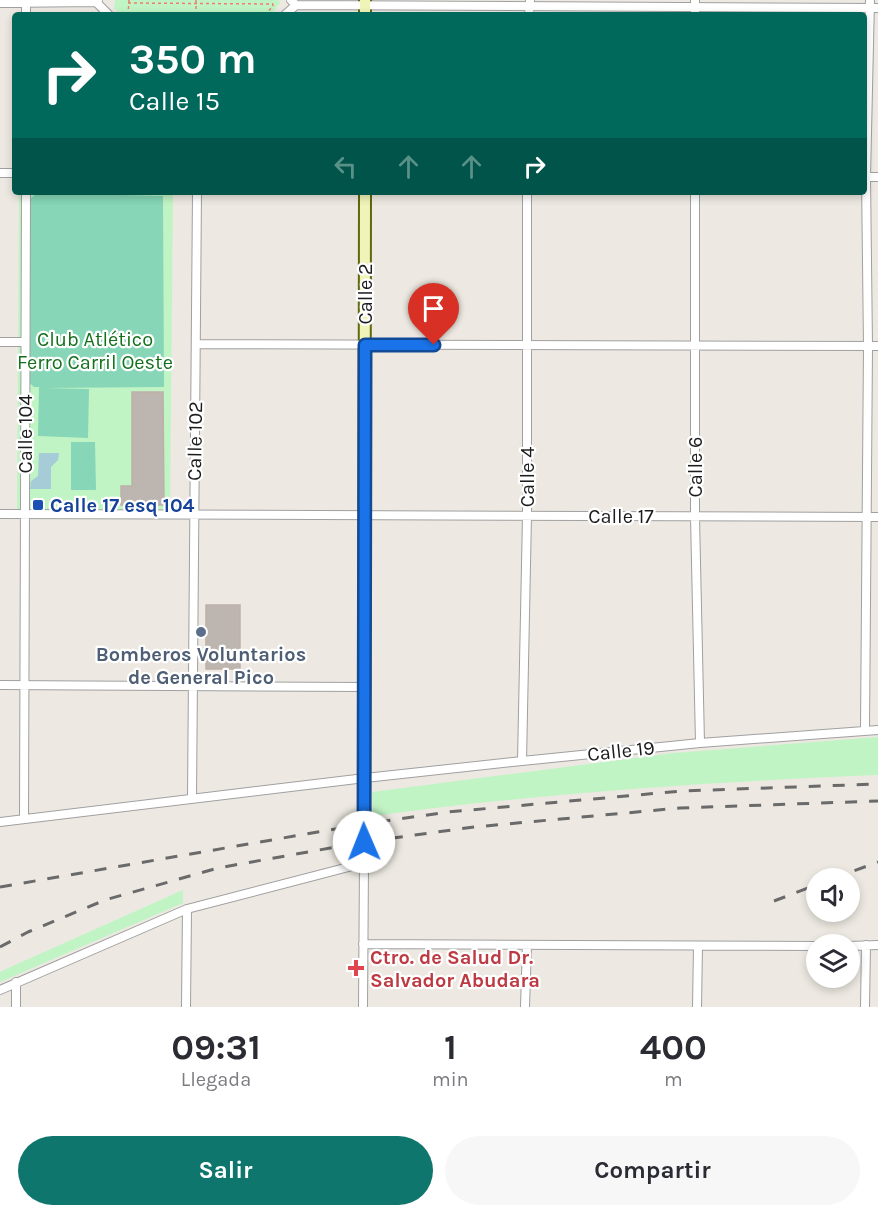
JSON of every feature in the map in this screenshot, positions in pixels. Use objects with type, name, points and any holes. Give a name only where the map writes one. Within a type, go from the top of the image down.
[{"type":"street","points":[[0,3],[97,1]]},
{"type":"street","points":[[293,2],[365,7],[872,5],[867,128]]},
{"type":"street","name":"Calle 104","points":[[24,819],[26,195]]},
{"type":"street","name":"Calle 102","points":[[192,798],[197,195]]},
{"type":"street","name":"Calle 2","points":[[363,1007],[365,195]]},
{"type":"street","name":"Calle 4","points":[[522,761],[527,516],[527,195]]},
{"type":"street","name":"Calle 6","points":[[695,195],[695,516],[700,743]]},
{"type":"street","points":[[865,195],[868,346],[865,730]]},
{"type":"street","points":[[0,342],[25,342]]},
{"type":"street","points":[[196,344],[878,346]]},
{"type":"street","name":"Calle 17","points":[[0,514],[878,517]]},
{"type":"street","points":[[0,685],[365,687]]},
{"type":"street","name":"Calle 19","points":[[0,822],[522,761],[700,743],[878,730]]},
{"type":"street","points":[[0,990],[187,909],[363,863]]},
{"type":"street","points":[[186,1007],[187,909]]},
{"type":"street","points":[[363,944],[806,946]]},
{"type":"street","points":[[525,1007],[526,945]]},
{"type":"street","points":[[860,945],[878,945]]},
{"type":"street","points":[[865,1007],[866,945]]},
{"type":"street","points":[[697,1007],[698,946]]},
{"type":"street","points":[[16,982],[16,1007]]},
{"type":"path","points":[[272,0],[273,4]]},
{"type":"path","points":[[128,2],[273,4]]},
{"type":"path","points":[[266,12],[273,4]]},
{"type":"green space","points":[[115,0],[279,0],[280,3],[273,12],[118,12],[114,8]]},
{"type":"green space","name":"Club Atlético Ferro Carril Oeste","points":[[19,195],[173,195],[170,512],[17,510]]},
{"type":"green space","points":[[35,195],[163,196],[164,387],[43,388],[89,389],[88,438],[38,436],[39,387],[34,387],[23,377],[24,204]]},
{"type":"green space","points":[[71,442],[95,442],[96,490],[71,490]]},
{"type":"green space","points":[[878,737],[878,775],[625,789],[373,816],[372,792],[673,753]]},
{"type":"green space","points":[[183,890],[183,903],[0,982],[0,972]]},
{"type":"water","points":[[39,453],[59,453],[58,460],[51,467],[51,489],[30,489],[31,481],[38,476]]},
{"type":"building","points":[[132,392],[163,392],[164,505],[121,505],[121,486],[132,486]]},
{"type":"building","points":[[206,605],[240,605],[240,669],[206,669]]},
{"type":"railway","points":[[0,887],[364,824],[448,812],[682,791],[878,784]]},
{"type":"railway","points":[[0,947],[28,932],[105,900],[218,868],[364,842],[474,827],[680,808],[878,801]]},
{"type":"railway","points":[[860,869],[878,862]]},
{"type":"railway","points":[[774,901],[806,889]]},
{"type":"place","name":"Calle 17 esq 104","points":[[38,505]]},
{"type":"place","name":"Bomberos Voluntarios de General Pico","points":[[201,632]]},
{"type":"place","name":"Ctro. de Salud Dr. Salvador Abudara","points":[[356,968]]},
{"type":"route","points":[[364,842],[365,345],[434,345]]}]
